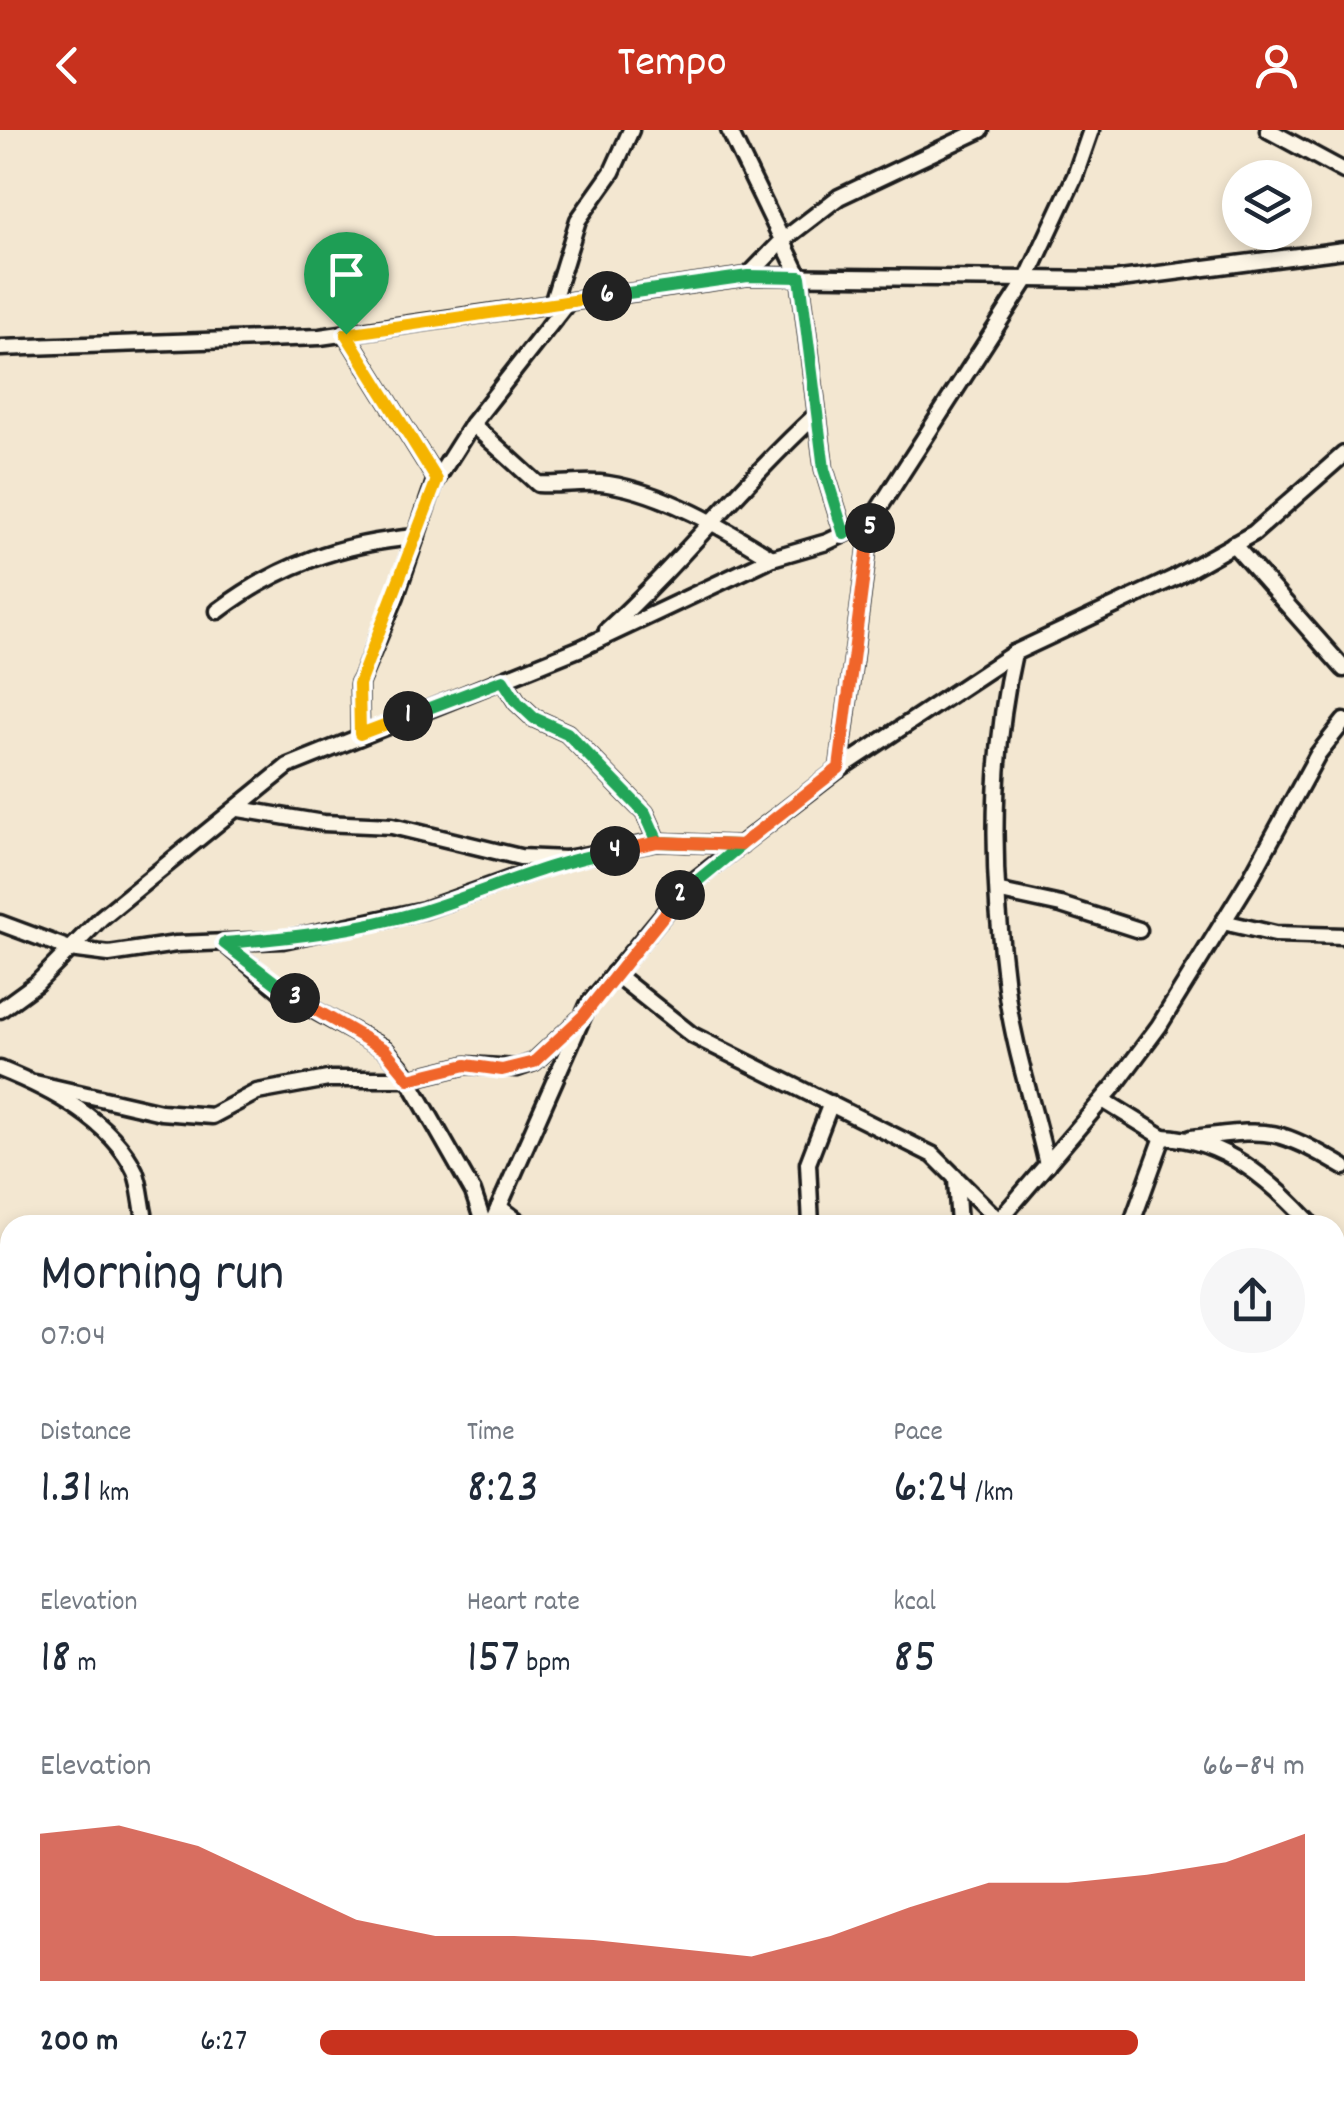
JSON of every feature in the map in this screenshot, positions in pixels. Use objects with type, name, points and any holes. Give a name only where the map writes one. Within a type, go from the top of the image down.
[{"type":"street","points":[[360,734],[359,684],[416,537],[422,510],[472,424],[560,303],[578,220],[612,172],[631,130]]},
{"type":"street","points":[[729,130],[800,277],[824,469],[844,534]]},
{"type":"street","points":[[748,276],[783,240],[839,197],[981,130]]},
{"type":"street","points":[[839,768],[871,521],[1028,280],[1075,176],[1091,130]]},
{"type":"street","points":[[1268,130],[1344,171]]},
{"type":"street","points":[[0,348],[346,334],[748,276],[1113,280],[1344,250]]},
{"type":"street","points":[[346,334],[437,480]]},
{"type":"street","points":[[596,641],[816,415]]},
{"type":"street","points":[[472,424],[538,484],[608,484],[714,524],[772,558]]},
{"type":"street","points":[[34,1083],[198,1117],[227,1111],[271,1088],[328,1080],[409,1079],[466,1065],[502,1070],[534,1062],[583,1016],[688,886],[839,768],[1014,652],[1174,578],[1254,533],[1344,454]]},
{"type":"street","points":[[0,1010],[37,983],[101,918],[288,766],[596,641],[772,558],[871,521]]},
{"type":"street","points":[[218,611],[281,570],[338,547],[416,537]]},
{"type":"street","points":[[1234,544],[1344,669]]},
{"type":"street","points":[[1014,652],[1002,706],[998,761],[1000,892],[1008,999],[1047,1165]]},
{"type":"street","points":[[503,680],[517,702],[534,718],[567,733],[645,813],[658,842]]},
{"type":"street","points":[[1004,1215],[1103,1100],[1158,1026],[1318,754],[1344,721]]},
{"type":"street","points":[[239,809],[324,822],[392,826],[520,857],[566,860]]},
{"type":"street","points":[[0,923],[70,949],[110,954],[176,944],[282,940],[424,910],[566,860],[658,842],[741,845]]},
{"type":"street","points":[[1000,892],[1139,930]]},
{"type":"street","points":[[1222,922],[1274,934],[1344,936]]},
{"type":"street","points":[[224,943],[282,992],[358,1030],[385,1050],[409,1079],[483,1215]]},
{"type":"street","points":[[614,974],[692,1035],[908,1139],[933,1155],[990,1215]]},
{"type":"street","points":[[494,1215],[583,1016]]},
{"type":"street","points":[[0,1069],[34,1083],[83,1112],[119,1146],[136,1174],[145,1215]]},
{"type":"street","points":[[1103,1100],[1163,1137],[1269,1130],[1290,1136],[1344,1167]]},
{"type":"street","points":[[811,1215],[808,1163],[831,1103]]},
{"type":"street","points":[[1135,1215],[1163,1137]]},
{"type":"street","points":[[1190,1138],[1238,1159],[1303,1215]]},
{"type":"street","points":[[956,1179],[958,1215]]},
{"type":"street","points":[[499,1208],[509,1215]]},
{"type":"route","points":[[346,334],[437,480],[422,510],[396,596],[359,684],[360,734],[503,680],[517,702],[534,718],[567,733],[589,760],[645,813],[658,842],[741,845],[688,886],[588,1005],[583,1016],[534,1062],[517,1068],[466,1065],[409,1079],[385,1050],[358,1030],[282,992],[224,943],[282,940],[351,928],[424,910],[566,860],[658,842],[692,842],[741,845],[839,768],[871,521],[844,534],[824,469],[800,277],[748,276],[346,334]]}]
